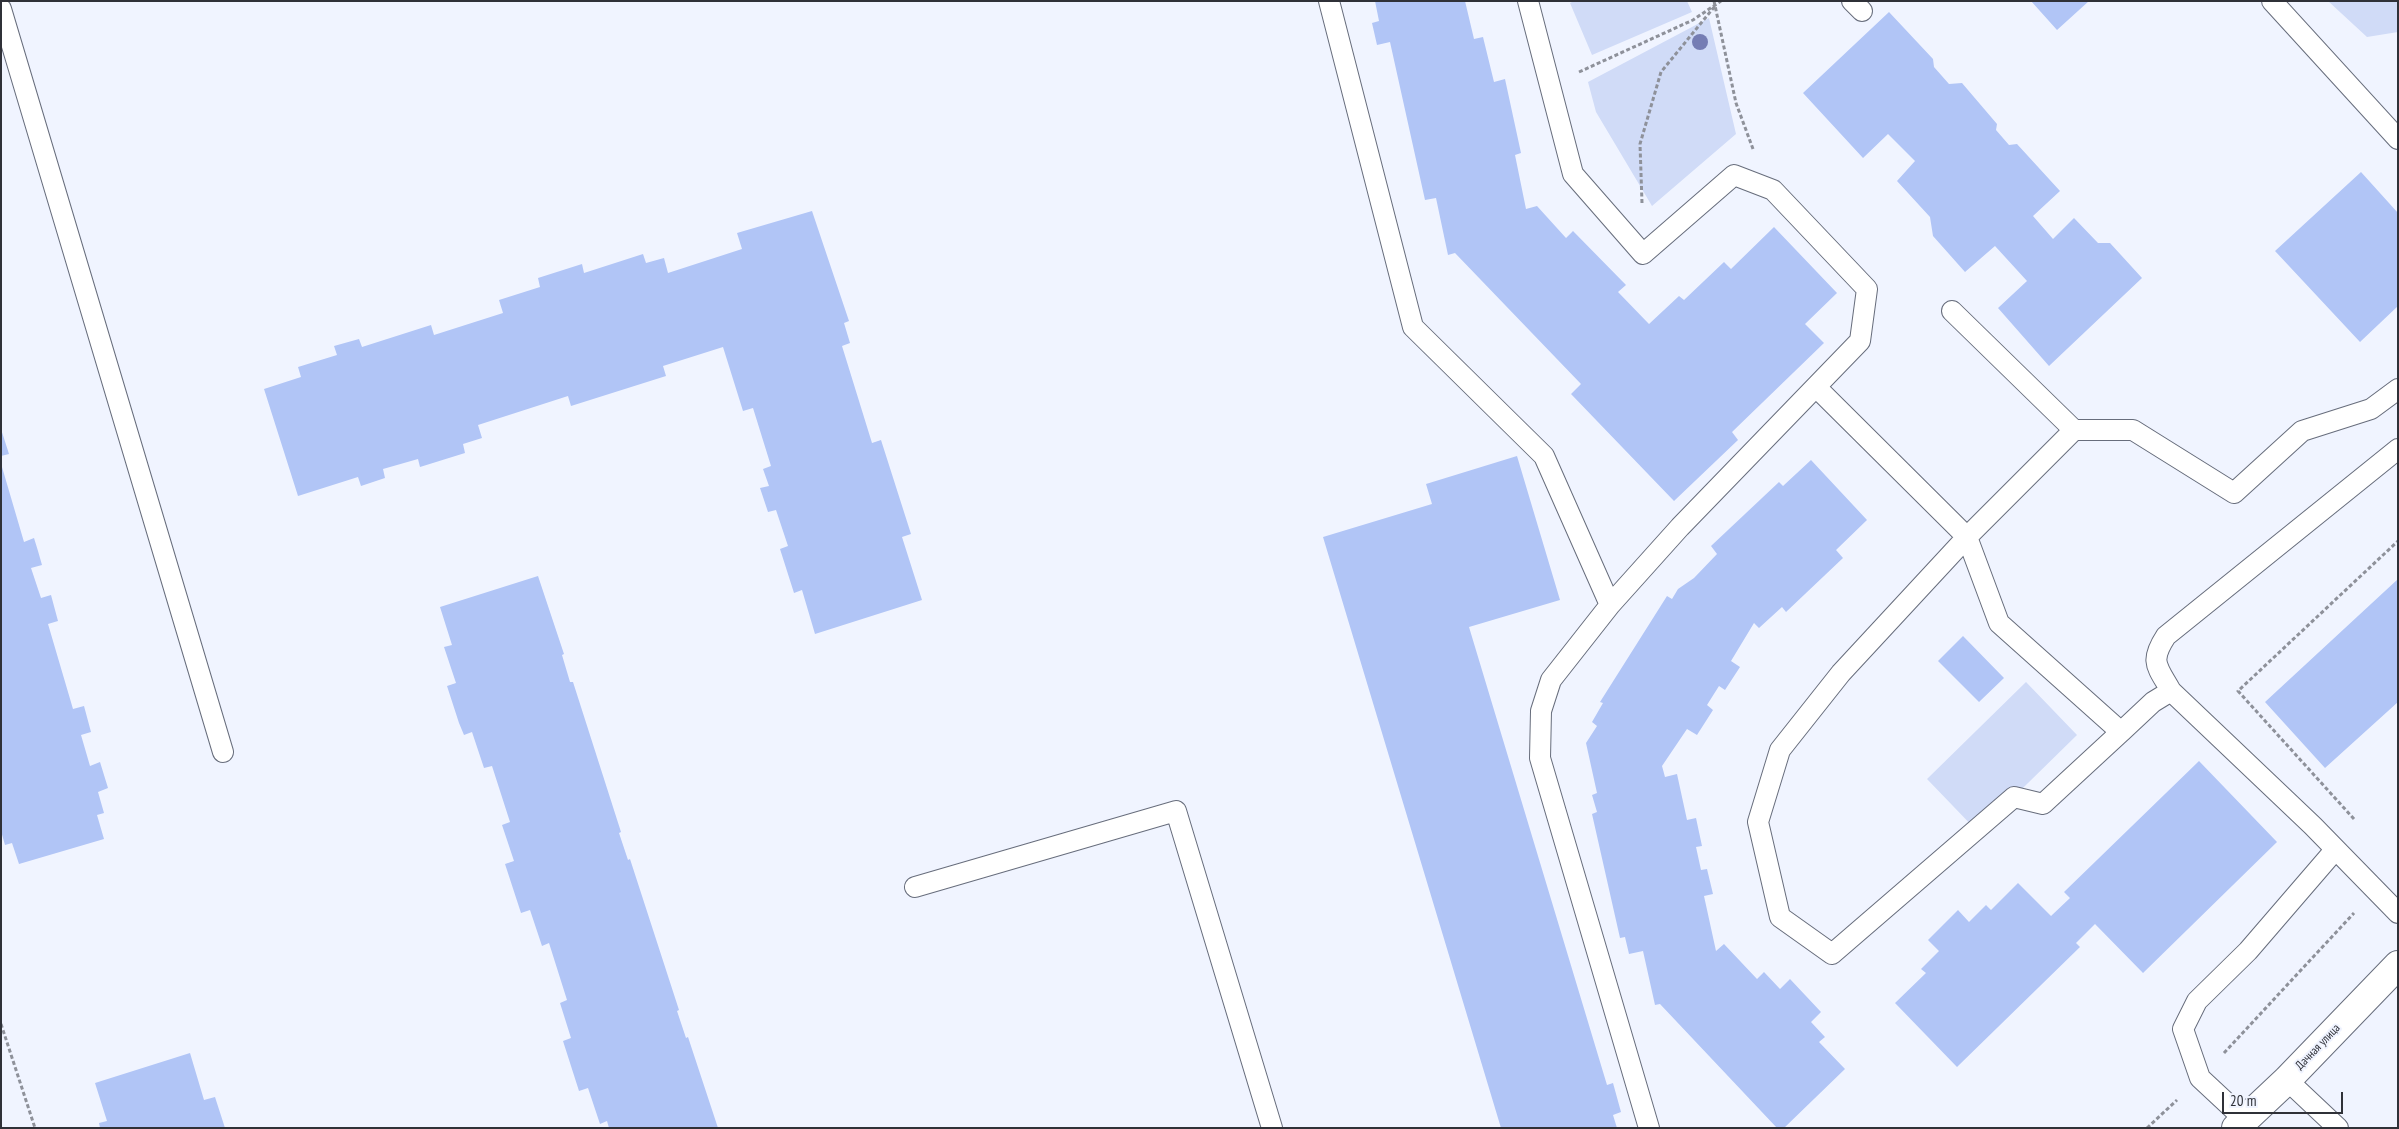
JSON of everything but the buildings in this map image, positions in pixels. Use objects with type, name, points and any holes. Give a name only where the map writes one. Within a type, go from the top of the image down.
[{"type":"street","name":"Дачная улица","points":[[2240,1124],[2287,1080],[2398,965]]},
{"type":"lane","points":[[1329,1],[1413,327],[1544,456],[1610,606]]},
{"type":"lane","points":[[1528,1],[1573,174],[1643,254],[1734,175],[1773,190],[1867,288],[1860,341],[1680,527],[1610,606],[1551,680],[1541,710],[1540,758],[1649,1128]]},
{"type":"lane","points":[[2272,1],[2398,139]]},
{"type":"lane","points":[[1,9],[223,752]]},
{"type":"lane","points":[[1952,311],[2074,430],[2134,430],[2234,493],[2302,431],[2371,409],[2398,389]]},
{"type":"lane","points":[[1816,387],[1966,537],[1999,623],[2121,732]]},
{"type":"lane","points":[[2074,430],[1966,537],[1841,674],[1780,750],[1758,822],[1780,917],[1832,954],[2014,797],[2043,804],[2153,702],[2171,691]]},
{"type":"lane","points":[[2398,449],[2166,636],[2156,650],[2155,663],[2171,691],[2313,826],[2398,913]]},
{"type":"lane","points":[[915,887],[1176,811],[1272,1128]]},
{"type":"lane","points":[[2240,1124],[2200,1078],[2182,1029],[2197,1001],[2248,951],[2335,850]]},
{"type":"lane","points":[[2287,1080],[2338,1128]]},
{"type":"path","points":[[1714,1],[1736,103],[1753,149]]},
{"type":"path","points":[[1643,254],[1640,144],[1661,72],[1721,1]]},
{"type":"path","points":[[1550,84],[1693,20],[1716,6]]},
{"type":"path","points":[[2360,825],[2238,691],[2398,541]]},
{"type":"path","points":[[2147,1128],[2200,1078],[2376,890]]},
{"type":"path","points":[[1,1024],[35,1128]]},
{"type":"shaded area","points":[[1574,1],[1687,1],[1692,12],[1592,55],[1570,3]]},
{"type":"shaded area","points":[[2328,1],[2398,1],[2398,32],[2367,37]]},
{"type":"shaded area","points":[[1709,18],[1736,134],[1652,206],[1596,112],[1588,82]]},
{"type":"shaded area","points":[[2026,682],[2077,735],[1978,832],[1927,779]]}]
